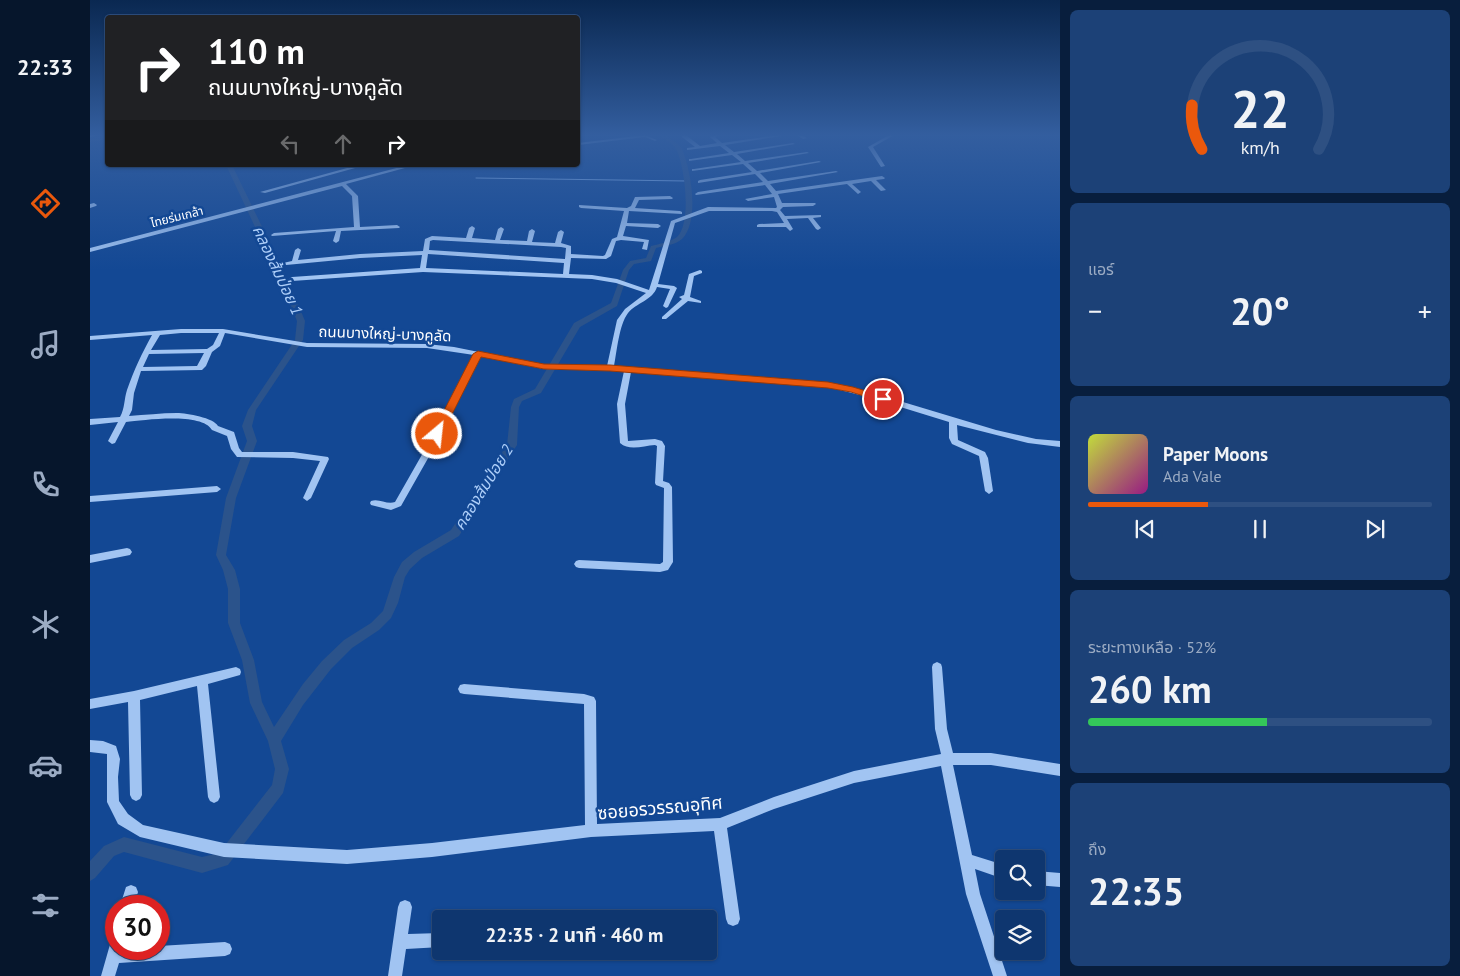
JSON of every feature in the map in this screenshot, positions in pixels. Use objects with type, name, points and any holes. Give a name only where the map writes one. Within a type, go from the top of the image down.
[{"type":"street","points":[[263,192],[310,180]]},
{"type":"street","name":"ไทยร่มเกล้า","points":[[90,250],[256,208],[356,180]]},
{"type":"street","points":[[700,182],[714,180]]},
{"type":"street","points":[[759,226],[789,227],[778,207],[774,194],[763,180]]},
{"type":"street","points":[[698,194],[786,180]]},
{"type":"street","points":[[748,199],[868,180]]},
{"type":"street","points":[[873,180],[884,190]]},
{"type":"street","points":[[848,182],[858,192]]},
{"type":"street","points":[[342,183],[355,196],[357,228]]},
{"type":"street","points":[[825,185],[833,194]]},
{"type":"street","points":[[627,210],[633,207],[637,198],[670,198]]},
{"type":"street","points":[[581,206],[680,216],[722,210],[813,204]]},
{"type":"street","points":[[619,239],[627,210]]},
{"type":"street","points":[[610,368],[620,320],[627,310],[651,292],[655,285],[669,234],[674,222],[680,216]]},
{"type":"street","points":[[783,218],[819,216]]},
{"type":"street","points":[[810,217],[818,228]]},
{"type":"street","points":[[624,224],[658,226]]},
{"type":"street","points":[[274,234],[396,227]]},
{"type":"street","points":[[468,239],[472,228]]},
{"type":"street","points":[[336,241],[339,229]]},
{"type":"street","points":[[438,237],[440,229]]},
{"type":"street","points":[[497,241],[501,229]]},
{"type":"street","points":[[529,243],[532,231]]},
{"type":"street","points":[[558,244],[561,232]]},
{"type":"street","points":[[423,270],[429,238],[438,237],[558,244],[569,247],[566,276]]},
{"type":"street","points":[[286,263],[330,257],[379,255],[394,252],[426,252],[515,258],[604,258],[608,256],[614,240],[619,239],[647,241],[645,249]]},
{"type":"street","points":[[515,258],[520,242]]},
{"type":"street","points":[[360,256],[362,246]]},
{"type":"street","points":[[295,262],[298,250]]},
{"type":"street","points":[[377,272],[379,255]]},
{"type":"street","points":[[471,272],[477,255]]},
{"type":"street","points":[[329,276],[330,257]]},
{"type":"street","points":[[517,275],[523,258]]},
{"type":"street","points":[[292,279],[423,270],[592,277],[626,283],[651,292]]},
{"type":"street","points":[[664,318],[686,299],[691,275],[700,272]]},
{"type":"street","points":[[655,285],[674,288],[666,306]]},
{"type":"street","points":[[672,295],[699,302]]},
{"type":"street","points":[[146,352],[209,350],[216,346],[223,331]]},
{"type":"street","name":"ถนนบางใหญ่-บางคูลัด","points":[[90,338],[223,331],[307,345],[427,346],[544,367],[628,369],[828,385],[853,390],[953,422],[1019,438],[1060,444]]},
{"type":"street","points":[[112,442],[128,410],[130,392],[138,369],[157,333]]},
{"type":"street","points":[[138,369],[198,368],[202,366],[209,350]]},
{"type":"street","points":[[374,503],[391,507],[398,504],[444,423],[478,354]]},
{"type":"street","points":[[579,564],[660,568],[664,567],[668,562],[668,487],[660,483],[661,446],[655,442],[628,445],[624,443],[621,404],[628,369]]},
{"type":"street","points":[[90,422],[179,415],[206,421],[213,424],[215,428],[231,434],[235,448],[240,455],[292,455],[325,459],[307,498]]},
{"type":"street","points":[[953,422],[952,438],[955,442],[982,454],[989,491]]},
{"type":"street","points":[[90,499],[217,489]]},
{"type":"street","points":[[90,559],[127,552]]},
{"type":"street","points":[[937,667],[941,729],[965,859],[973,894],[1000,976]]},
{"type":"street","points":[[90,704],[134,696],[236,672]]},
{"type":"street","points":[[202,680],[214,797]]},
{"type":"street","points":[[464,689],[590,701],[591,831]]},
{"type":"street","points":[[134,696],[136,795]]},
{"type":"street","points":[[90,746],[112,750],[114,759],[112,777],[113,802],[123,819],[140,831],[224,850],[256,852]]},
{"type":"street","name":"ซอยอรวรรณอุทิศ","points":[[256,852],[347,857],[432,850],[591,831],[720,824],[774,803],[854,777],[947,759],[991,759],[1060,770]]},
{"type":"street","points":[[720,824],[734,919]]},
{"type":"street","points":[[965,859],[995,869]]},
{"type":"street","points":[[1045,879],[1060,880]]},
{"type":"street","points":[[396,976],[405,907]]},
{"type":"street","points":[[400,942],[432,940]]},
{"type":"street","points":[[170,950],[225,949]]},
{"type":"street","points":[[108,976],[112,960]]},
{"type":"waterway","name":"คลองส้มป่อย 1","points":[[236,180],[284,280],[301,321],[299,340],[252,410],[247,426],[252,441],[231,498],[221,555],[229,570],[234,589],[234,623],[248,660],[256,703],[274,740]]},
{"type":"waterway","points":[[585,180],[687,181]]},
{"type":"waterway","name":"คลองส้มป่อย 2","points":[[274,740],[298,701],[326,665],[348,644],[375,627],[387,615],[393,603],[399,577],[406,565],[418,555],[455,533],[512,445],[515,407],[518,399],[538,391],[577,325],[614,304],[626,270],[632,262],[649,260],[653,247],[676,240],[685,231],[689,213],[687,180]]},
{"type":"waterway","points":[[90,873],[109,851],[124,844],[202,865],[223,860],[278,788],[282,769],[274,740]]},
{"type":"route","points":[[437,434],[478,354],[544,367],[610,368],[828,385],[883,399]]}]
